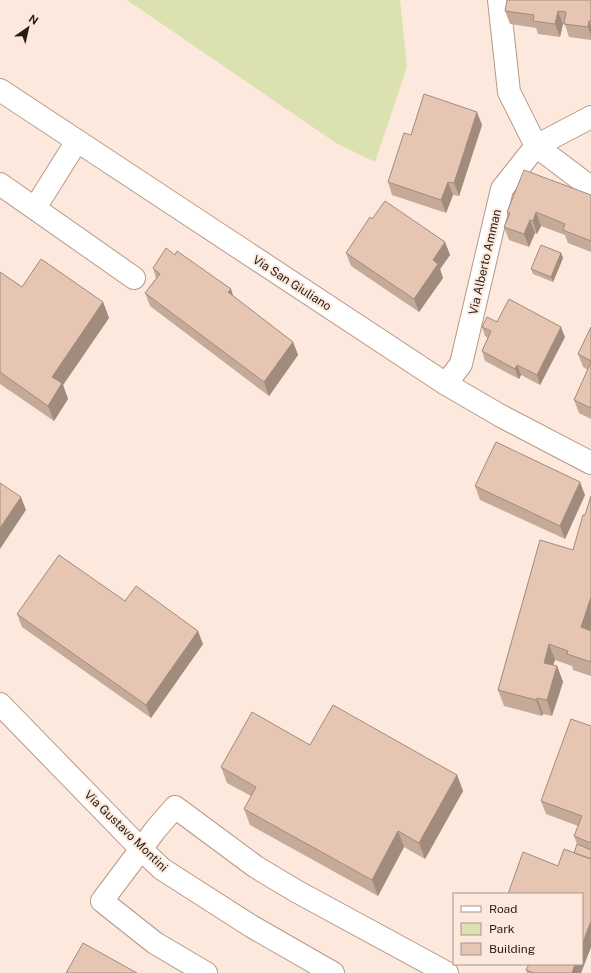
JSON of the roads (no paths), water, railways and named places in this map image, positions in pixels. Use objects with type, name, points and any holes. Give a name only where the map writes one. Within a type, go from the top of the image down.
[{"type":"street","points":[[499,0],[509,92],[536,146],[586,183],[591,185]]},
{"type":"street","name":"Via San Giuliano","points":[[0,90],[446,384],[501,416],[591,463]]},
{"type":"street","name":"Via Alberto Amman","points":[[446,384],[461,364],[502,189],[536,146],[591,117]]},
{"type":"street","points":[[35,208],[77,142]]},
{"type":"street","points":[[0,184],[134,278]]},
{"type":"street","name":"Via Gustavo Montini","points":[[0,704],[162,869],[238,918],[333,973]]},
{"type":"street","points":[[206,973],[155,943],[102,901],[175,807],[256,867],[439,971]]}]
